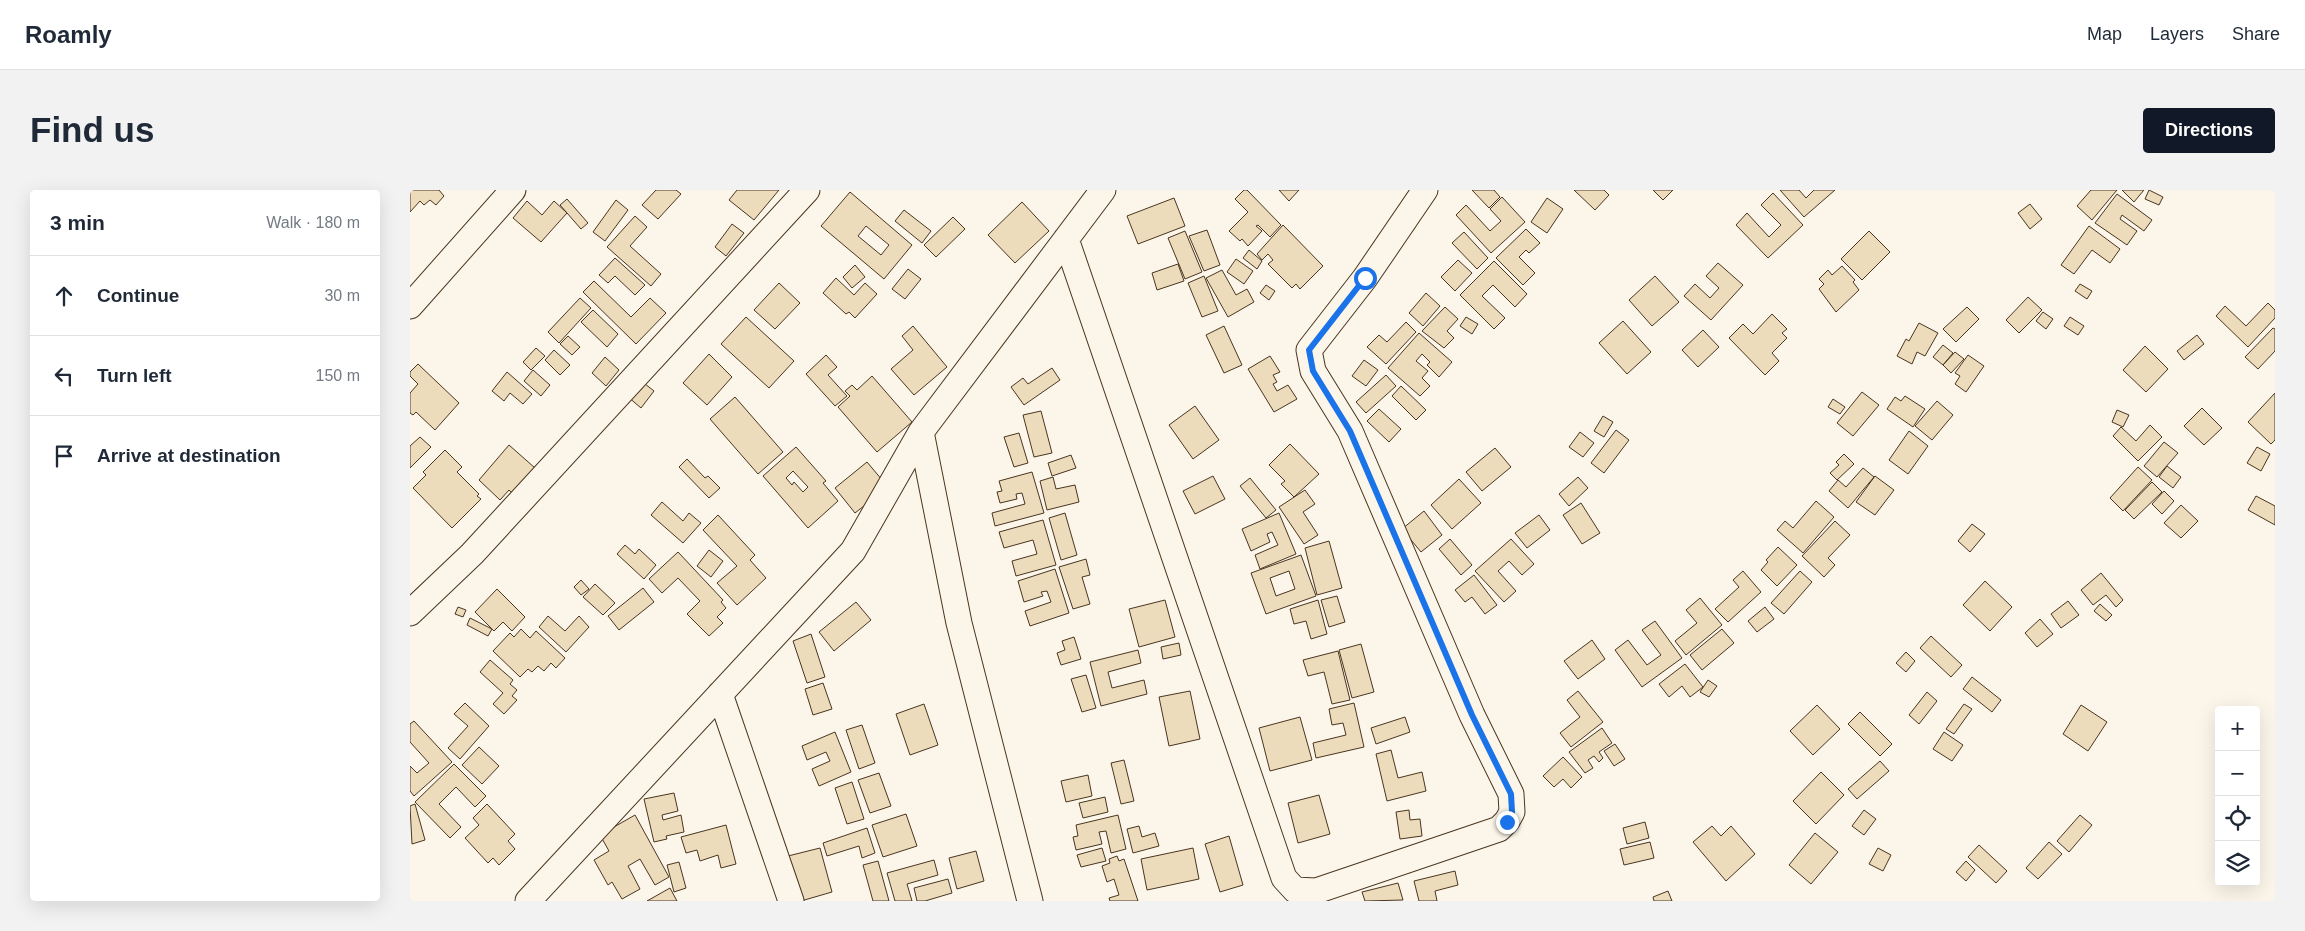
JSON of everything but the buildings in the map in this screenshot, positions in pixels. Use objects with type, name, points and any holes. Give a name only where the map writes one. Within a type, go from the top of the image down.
[{"type":"street","points":[[410,306],[513,190]]},
{"type":"street","points":[[410,613],[472,554],[807,190]]},
{"type":"street","points":[[528,901],[854,551],[921,432],[1103,190]]},
{"type":"street","points":[[1066,239],[1284,878],[1295,890],[1316,892],[1499,829],[1507,822],[1512,812],[1511,794],[1472,715],[1350,431],[1313,371],[1309,350],[1365,278],[1425,190]]},
{"type":"street","points":[[921,432],[959,623],[1030,901]]},
{"type":"street","points":[[720,694],[791,901]]},
{"type":"route","points":[[1365,278],[1309,350],[1313,371],[1350,431],[1472,715],[1511,794],[1512,812],[1507,822]]}]
